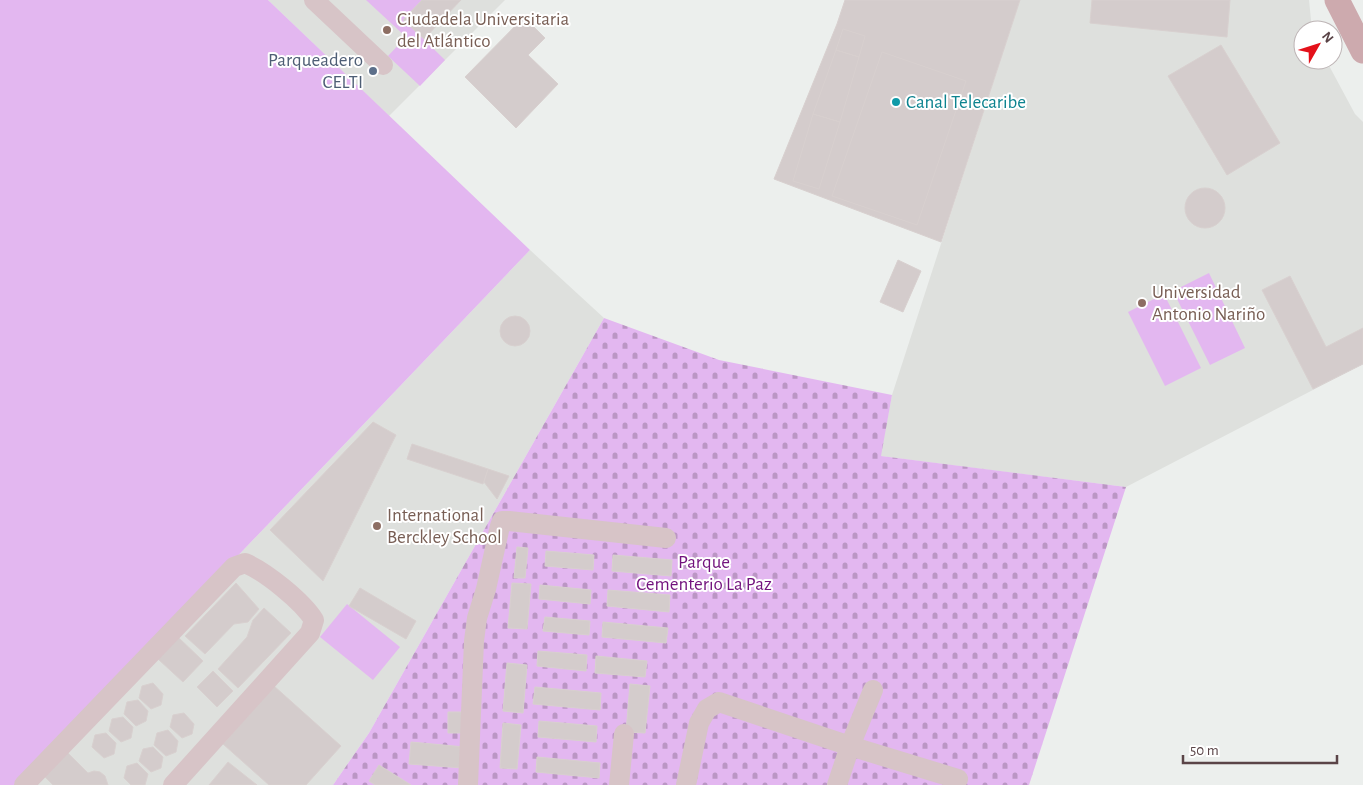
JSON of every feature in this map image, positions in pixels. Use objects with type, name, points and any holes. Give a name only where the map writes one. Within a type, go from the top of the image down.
[{"type":"main road","points":[[1336,0],[1363,51]]},
{"type":"lane","points":[[314,0],[383,65]]},
{"type":"lane","points":[[468,785],[474,641],[477,618],[502,521],[666,538]]},
{"type":"lane","points":[[24,785],[234,567],[245,563],[258,569],[307,609],[314,620],[310,633],[173,785]]},
{"type":"lane","points":[[837,785],[850,746],[873,690]]},
{"type":"lane","points":[[686,785],[699,723],[707,709],[718,702],[850,746],[958,779]]},
{"type":"lane","points":[[619,785],[624,734]]},
{"type":"shaded area","name":"Ciudadela Universitaria del Atlántico","points":[[268,0],[505,0],[389,116]]},
{"type":"shaded area","name":"Universidad Antonio Nariño","points":[[1020,0],[1309,0],[1311,20],[1293,20],[1293,70],[1331,70],[1355,114],[1363,122],[1363,364],[1126,487],[880,456],[892,395]]},
{"type":"shaded area","name":"International Berckley School","points":[[530,250],[604,318],[369,733],[333,785],[19,785]]},
{"type":"green space","points":[[0,0],[268,0],[530,250],[19,785],[0,785]]},
{"type":"green space","points":[[366,0],[422,0],[404,20],[445,60],[420,86],[388,56],[406,37]]},
{"type":"green space","points":[[1209,273],[1245,348],[1210,365],[1173,291]]},
{"type":"green space","points":[[1164,294],[1201,368],[1165,386],[1128,312]]},
{"type":"green space","name":"Parque Cementerio La Paz","points":[[604,318],[719,360],[892,395],[881,456],[1126,487],[1029,785],[333,785],[369,733]]},
{"type":"green space","points":[[347,604],[400,647],[373,680],[320,637]]},
{"type":"building","points":[[422,0],[461,0],[424,39],[403,20]]},
{"type":"building","name":"Canal Telecaribe","points":[[845,0],[1020,0],[941,242],[774,179]]},
{"type":"building","points":[[1092,0],[1230,0],[1227,37],[1090,23]]},
{"type":"building","points":[[524,17],[545,38],[528,55],[558,84],[516,128],[465,77]]},
{"type":"building","points":[[843,29],[865,36],[859,57],[836,50]]},
{"type":"building","points":[[1221,45],[1280,143],[1227,175],[1168,76]]},
{"type":"building","points":[[836,50],[859,57],[840,122],[813,114]]},
{"type":"building","points":[[882,52],[966,81],[917,225],[832,196]]},
{"type":"building","points":[[813,114],[840,122],[819,189],[793,181]]},
{"type":"building","points":[[1205,188],[1219,194],[1225,208],[1219,222],[1205,228],[1191,222],[1185,208],[1191,194]]},
{"type":"building","points":[[898,260],[921,271],[903,312],[880,302]]},
{"type":"building","points":[[1290,276],[1326,347],[1363,328],[1363,364],[1313,389],[1262,290]]},
{"type":"building","points":[[515,316],[526,320],[530,331],[526,342],[515,346],[504,342],[500,331],[504,320]]},
{"type":"building","points":[[373,422],[396,435],[323,581],[270,530]]},
{"type":"building","points":[[412,444],[488,469],[483,484],[407,459]]},
{"type":"building","points":[[488,469],[509,476],[497,499],[484,482]]},
{"type":"building","points":[[517,547],[528,548],[525,578],[514,578]]},
{"type":"building","points":[[546,551],[594,555],[593,570],[545,566]]},
{"type":"building","points":[[613,555],[672,560],[671,576],[612,571]]},
{"type":"building","points":[[236,583],[259,609],[248,622],[234,624],[205,654],[185,636]]},
{"type":"building","points":[[512,583],[531,584],[527,629],[508,628]]},
{"type":"building","points":[[540,585],[591,590],[590,604],[539,599]]},
{"type":"building","points":[[360,588],[416,621],[406,639],[349,606]]},
{"type":"building","points":[[608,590],[670,595],[669,612],[607,606]]},
{"type":"building","points":[[264,608],[291,633],[238,688],[218,669],[247,637],[253,620]]},
{"type":"building","points":[[545,617],[590,621],[589,635],[543,631]]},
{"type":"building","points":[[603,622],[668,628],[666,643],[602,637]]},
{"type":"building","points":[[179,638],[203,661],[183,682],[158,659]]},
{"type":"building","points":[[538,651],[587,655],[586,671],[537,666]]},
{"type":"building","points":[[596,656],[647,661],[645,677],[595,673]]},
{"type":"building","points":[[507,663],[527,665],[523,713],[503,711]]},
{"type":"building","points":[[213,671],[233,691],[217,707],[197,687]]},
{"type":"building","points":[[153,683],[163,694],[161,705],[151,709],[139,698],[142,686]]},
{"type":"building","points":[[630,684],[650,686],[645,733],[626,732]]},
{"type":"building","points":[[274,686],[341,746],[306,785],[269,785],[223,744]]},
{"type":"building","points":[[535,687],[601,693],[600,710],[533,704]]},
{"type":"building","points":[[138,700],[148,711],[146,721],[136,726],[124,714],[127,702]]},
{"type":"building","points":[[448,712],[464,712],[464,733],[448,733]]},
{"type":"building","points":[[184,713],[194,724],[192,734],[182,738],[170,727],[173,715]]},
{"type":"building","points":[[123,717],[133,727],[131,738],[121,742],[109,731],[112,719]]},
{"type":"building","points":[[539,721],[597,726],[596,742],[538,737]]},
{"type":"building","points":[[503,723],[521,725],[517,769],[500,768]]},
{"type":"building","points":[[168,730],[178,741],[176,752],[166,756],[154,745],[157,733]]},
{"type":"building","points":[[106,733],[116,743],[114,754],[104,758],[92,747],[95,735]]},
{"type":"building","points":[[411,742],[465,747],[463,768],[409,764]]},
{"type":"building","points":[[153,747],[163,757],[161,768],[151,772],[139,761],[143,749]]},
{"type":"building","points":[[67,752],[88,773],[100,772],[105,776],[108,785],[53,785],[44,776]]},
{"type":"building","points":[[537,757],[600,763],[599,778],[536,772]]},
{"type":"building","points":[[228,762],[257,785],[209,785]]},
{"type":"building","points":[[137,763],[148,774],[145,785],[131,785],[124,778],[127,766]]},
{"type":"building","points":[[379,765],[411,785],[375,785],[369,781]]},
{"type":"place","name":"Ciudadela Universitaria del Atlántico","points":[[387,30]]},
{"type":"place","name":"Parqueadero CELTI","points":[[373,71]]},
{"type":"place","name":"Canal Telecaribe","points":[[896,102]]},
{"type":"place","name":"Universidad Antonio Nariño","points":[[1142,303]]},
{"type":"place","name":"International Berckley School","points":[[377,526]]}]
